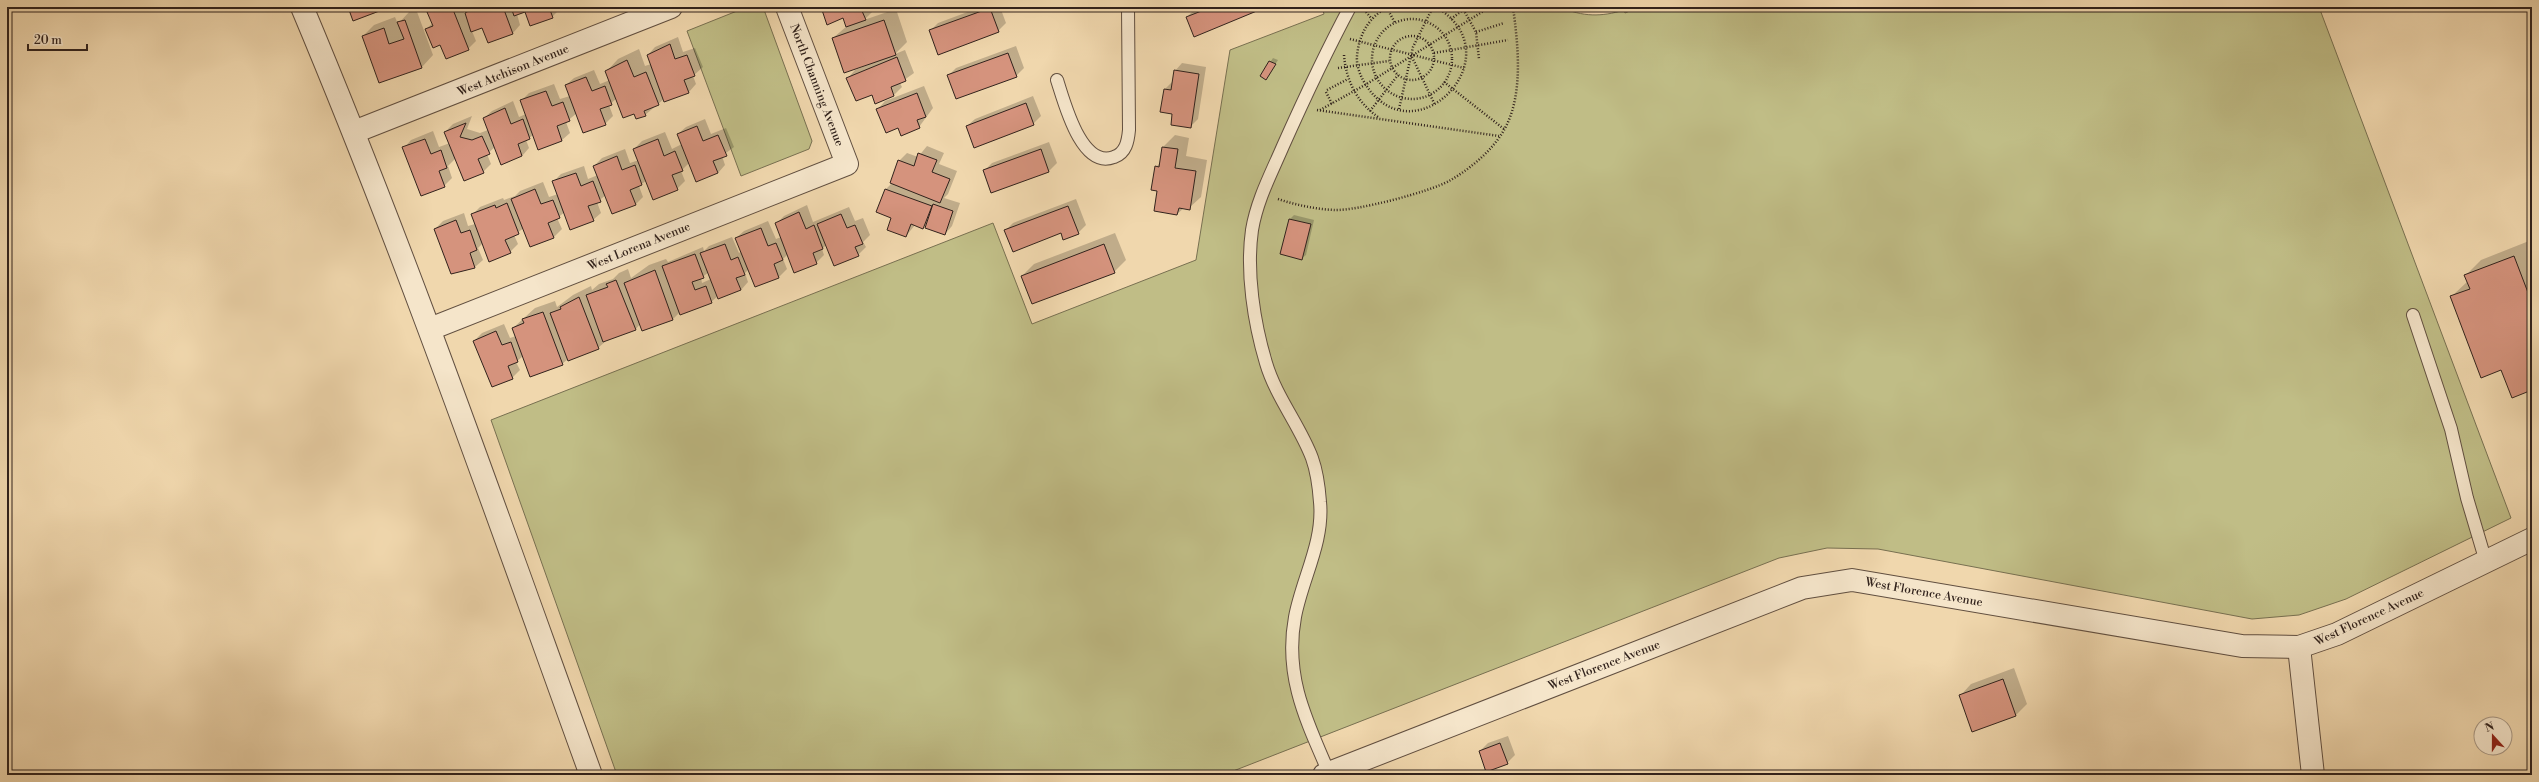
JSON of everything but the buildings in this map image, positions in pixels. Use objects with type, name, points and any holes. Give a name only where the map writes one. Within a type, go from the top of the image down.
[{"type":"street","points":[[302,7],[354,132],[430,329],[591,775]]},
{"type":"street","name":"West Atchison Avenue","points":[[354,132],[671,7]]},
{"type":"street","name":"North Channing Avenue","points":[[787,7],[847,164]]},
{"type":"street","name":"West Lorena Avenue","points":[[430,329],[847,164]]},
{"type":"street","name":"West Florence Avenue","points":[[1327,774],[1802,588],[1852,580],[2220,643],[2266,647],[2298,647],[2337,634],[2532,539]]},
{"type":"street","points":[[2298,647],[2313,775]]},
{"type":"lane","points":[[1057,80],[1078,137],[1094,156],[1108,159],[1118,156],[1127,145],[1130,130],[1128,7]]},
{"type":"lane","points":[[1327,774],[1294,685],[1291,656],[1295,617],[1318,539],[1320,504],[1312,459],[1267,364],[1257,326],[1251,271],[1252,231],[1262,194],[1300,107],[1317,72],[1340,36],[1350,7]]},
{"type":"lane","points":[[2413,315],[2451,429],[2467,498],[2486,562]]},
{"type":"path","points":[[1395,23],[1387,7],[1370,20],[1359,41],[1358,65],[1366,85],[1380,99],[1399,109],[1411,110],[1435,105],[1454,89],[1464,68],[1465,48],[1458,28],[1451,19],[1434,7],[1426,21],[1411,56],[1399,109]]},
{"type":"path","points":[[1320,110],[1366,85],[1490,7]]},
{"type":"path","points":[[1262,194],[1309,207],[1335,210],[1359,208],[1448,182],[1478,160],[1504,130],[1514,106],[1517,78],[1513,7]]},
{"type":"path","points":[[1451,19],[1464,8],[1476,32],[1479,45],[1479,59]]},
{"type":"path","points":[[1413,19],[1426,21],[1437,28],[1444,36],[1451,50],[1451,65],[1444,82],[1430,95],[1418,99],[1404,98],[1386,90],[1376,78],[1372,63],[1375,44],[1379,36],[1395,23],[1413,19]]},
{"type":"path","points":[[1476,32],[1504,23]]},
{"type":"path","points":[[1378,117],[1370,111],[1354,92],[1348,79],[1340,36],[1375,44],[1411,56],[1464,68]]},
{"type":"path","points":[[1419,36],[1430,45],[1434,53],[1432,68],[1422,78],[1406,80],[1398,75],[1392,68],[1389,61],[1391,50],[1398,40],[1404,37],[1419,36]]},
{"type":"path","points":[[1434,53],[1508,40]]},
{"type":"path","points":[[1411,56],[1435,105]]},
{"type":"path","points":[[1317,72],[1345,66],[1389,61]]},
{"type":"path","points":[[1370,111],[1398,75]]},
{"type":"path","points":[[1325,91],[1348,79]]},
{"type":"path","points":[[1444,82],[1504,130]]},
{"type":"path","points":[[1300,107],[1499,136]]},
{"type":"shaded area","points":[[747,7],[763,7],[812,141],[809,149],[741,176],[687,31]]},
{"type":"shaded area","points":[[1322,7],[1561,7],[1577,13],[1600,15],[1624,10],[1625,13],[1639,7],[2319,7],[2511,518],[2346,599],[2299,615],[2252,619],[1878,549],[1827,548],[1779,558],[1223,775],[617,775],[491,420],[993,223],[1032,324],[1196,260],[1230,50],[1324,14]]}]
